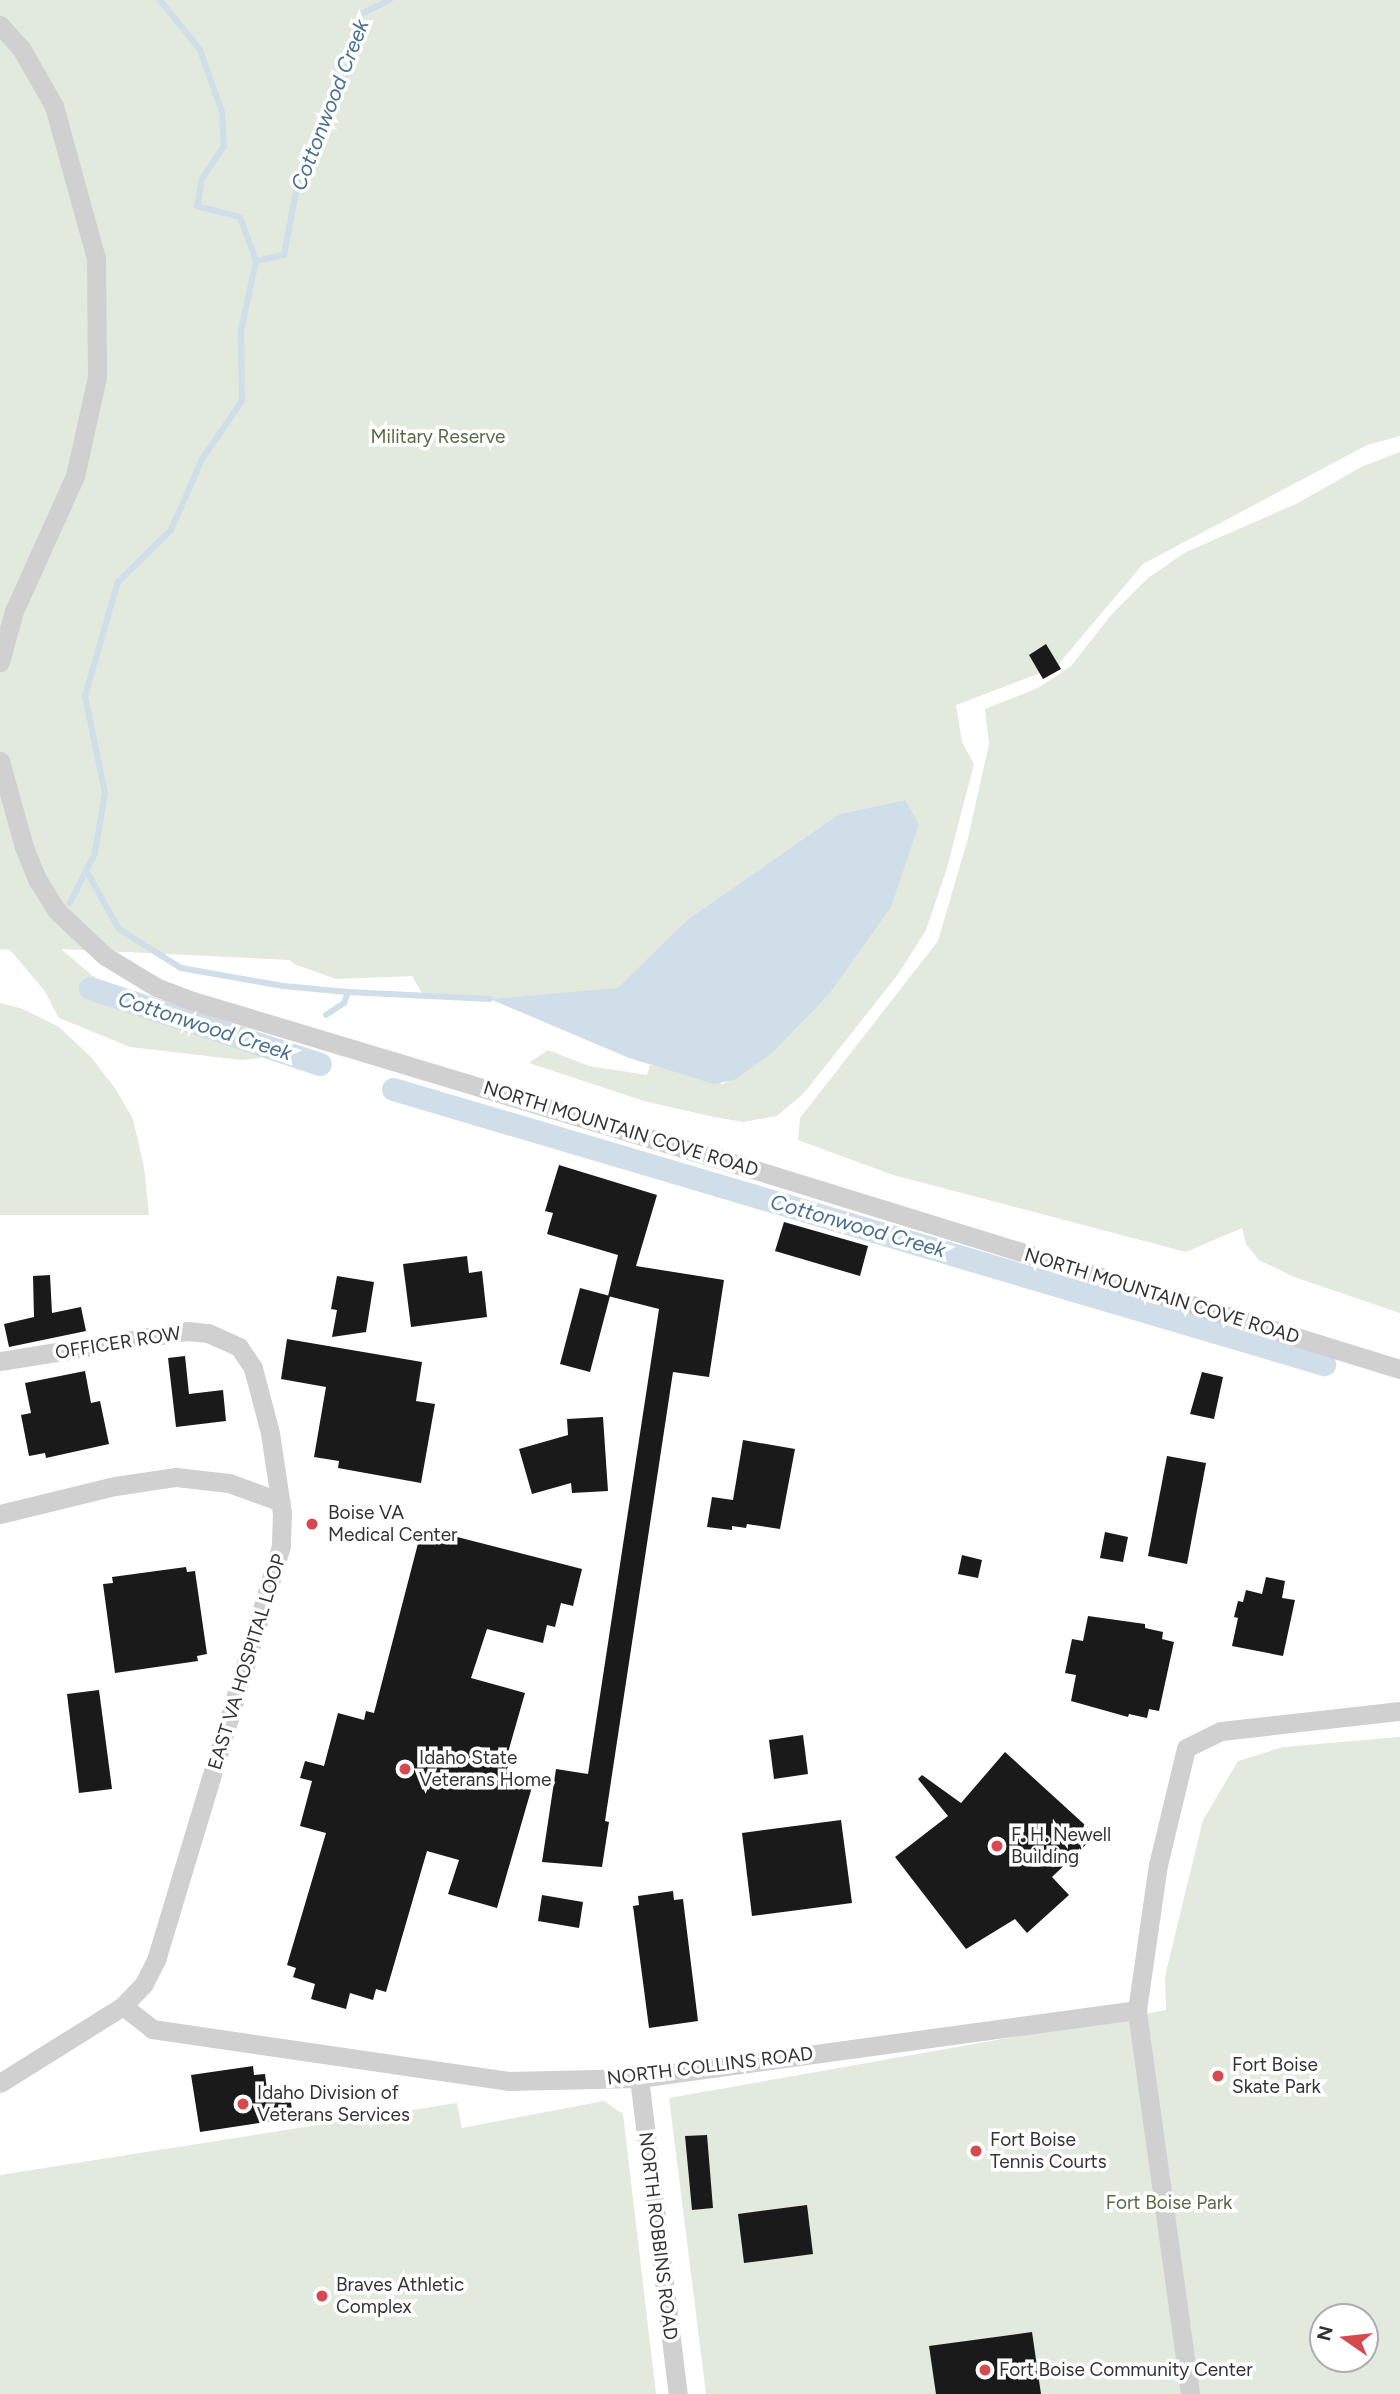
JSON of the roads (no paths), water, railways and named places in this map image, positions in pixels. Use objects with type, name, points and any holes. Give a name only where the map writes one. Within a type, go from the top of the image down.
[{"type":"street","points":[[0,25],[20,48],[54,106],[79,195],[96,258],[97,377],[75,476],[14,611],[0,662]]},
{"type":"street","name":"NORTH MOUNTAIN COVE ROAD","points":[[0,761],[24,847],[37,879],[57,911],[105,956],[156,986],[192,1001],[719,1158],[1400,1369]]},
{"type":"street","name":"OFFICER ROW","points":[[0,1361],[188,1331],[208,1333],[239,1347],[253,1368],[271,1433],[281,1502]]},
{"type":"street","points":[[0,1514],[115,1486],[176,1477],[229,1483],[281,1502]]},
{"type":"street","name":"EAST VA HOSPITAL LOOP","points":[[0,2083],[123,2006],[143,1985],[166,1934],[281,1546],[281,1502]]},
{"type":"street","points":[[1190,2394],[1137,2010],[1158,1865],[1186,1748],[1221,1731],[1400,1712]]},
{"type":"street","name":"NORTH COLLINS ROAD","points":[[123,2006],[152,2029],[508,2081],[639,2078],[1137,2010]]},
{"type":"street","name":"NORTH ROBBINS ROAD","points":[[639,2078],[678,2394]]},
{"type":"waterway","points":[[160,0],[200,50],[222,112],[224,146],[202,179],[197,206],[240,217],[256,261]]},
{"type":"waterway","name":"Cottonwood Creek","points":[[256,261],[284,255],[298,181],[346,74],[361,14],[390,0]]},
{"type":"waterway","name":"Cottonwood Creek","points":[[70,903],[95,853],[105,793],[85,696],[118,582],[171,530],[202,459],[242,401],[241,331],[256,261]]},
{"type":"waterway","points":[[86,870],[119,929],[181,968],[283,986],[348,992]]},
{"type":"waterway","name":"Cottonwood Creek","points":[[90,988],[320,1064]]},
{"type":"waterway","points":[[326,1015],[344,1003],[348,992],[490,999]]},
{"type":"waterway","name":"Cottonwood Creek","points":[[393,1089],[1324,1364]]},
{"type":"place","name":"Boise VA Medical Center","points":[[312,1524]]},
{"type":"place","name":"Idaho State Veterans Home","points":[[405,1769]]},
{"type":"place","name":"F. H. Newell Building","points":[[997,1846]]},
{"type":"place","name":"Fort Boise Skate Park","points":[[1218,2076]]},
{"type":"place","name":"Idaho Division of Veterans Services","points":[[243,2104]]},
{"type":"place","name":"Fort Boise Tennis Courts","points":[[976,2151]]},
{"type":"place","name":"Braves Athletic Complex","points":[[322,2296]]},
{"type":"place","name":"Fort Boise Community Center","points":[[985,2370]]},
{"type":"park label","name":"Military Reserve","points":[[438,437]]},
{"type":"park label","name":"Fort Boise Park","points":[[1169,2203]]}]
